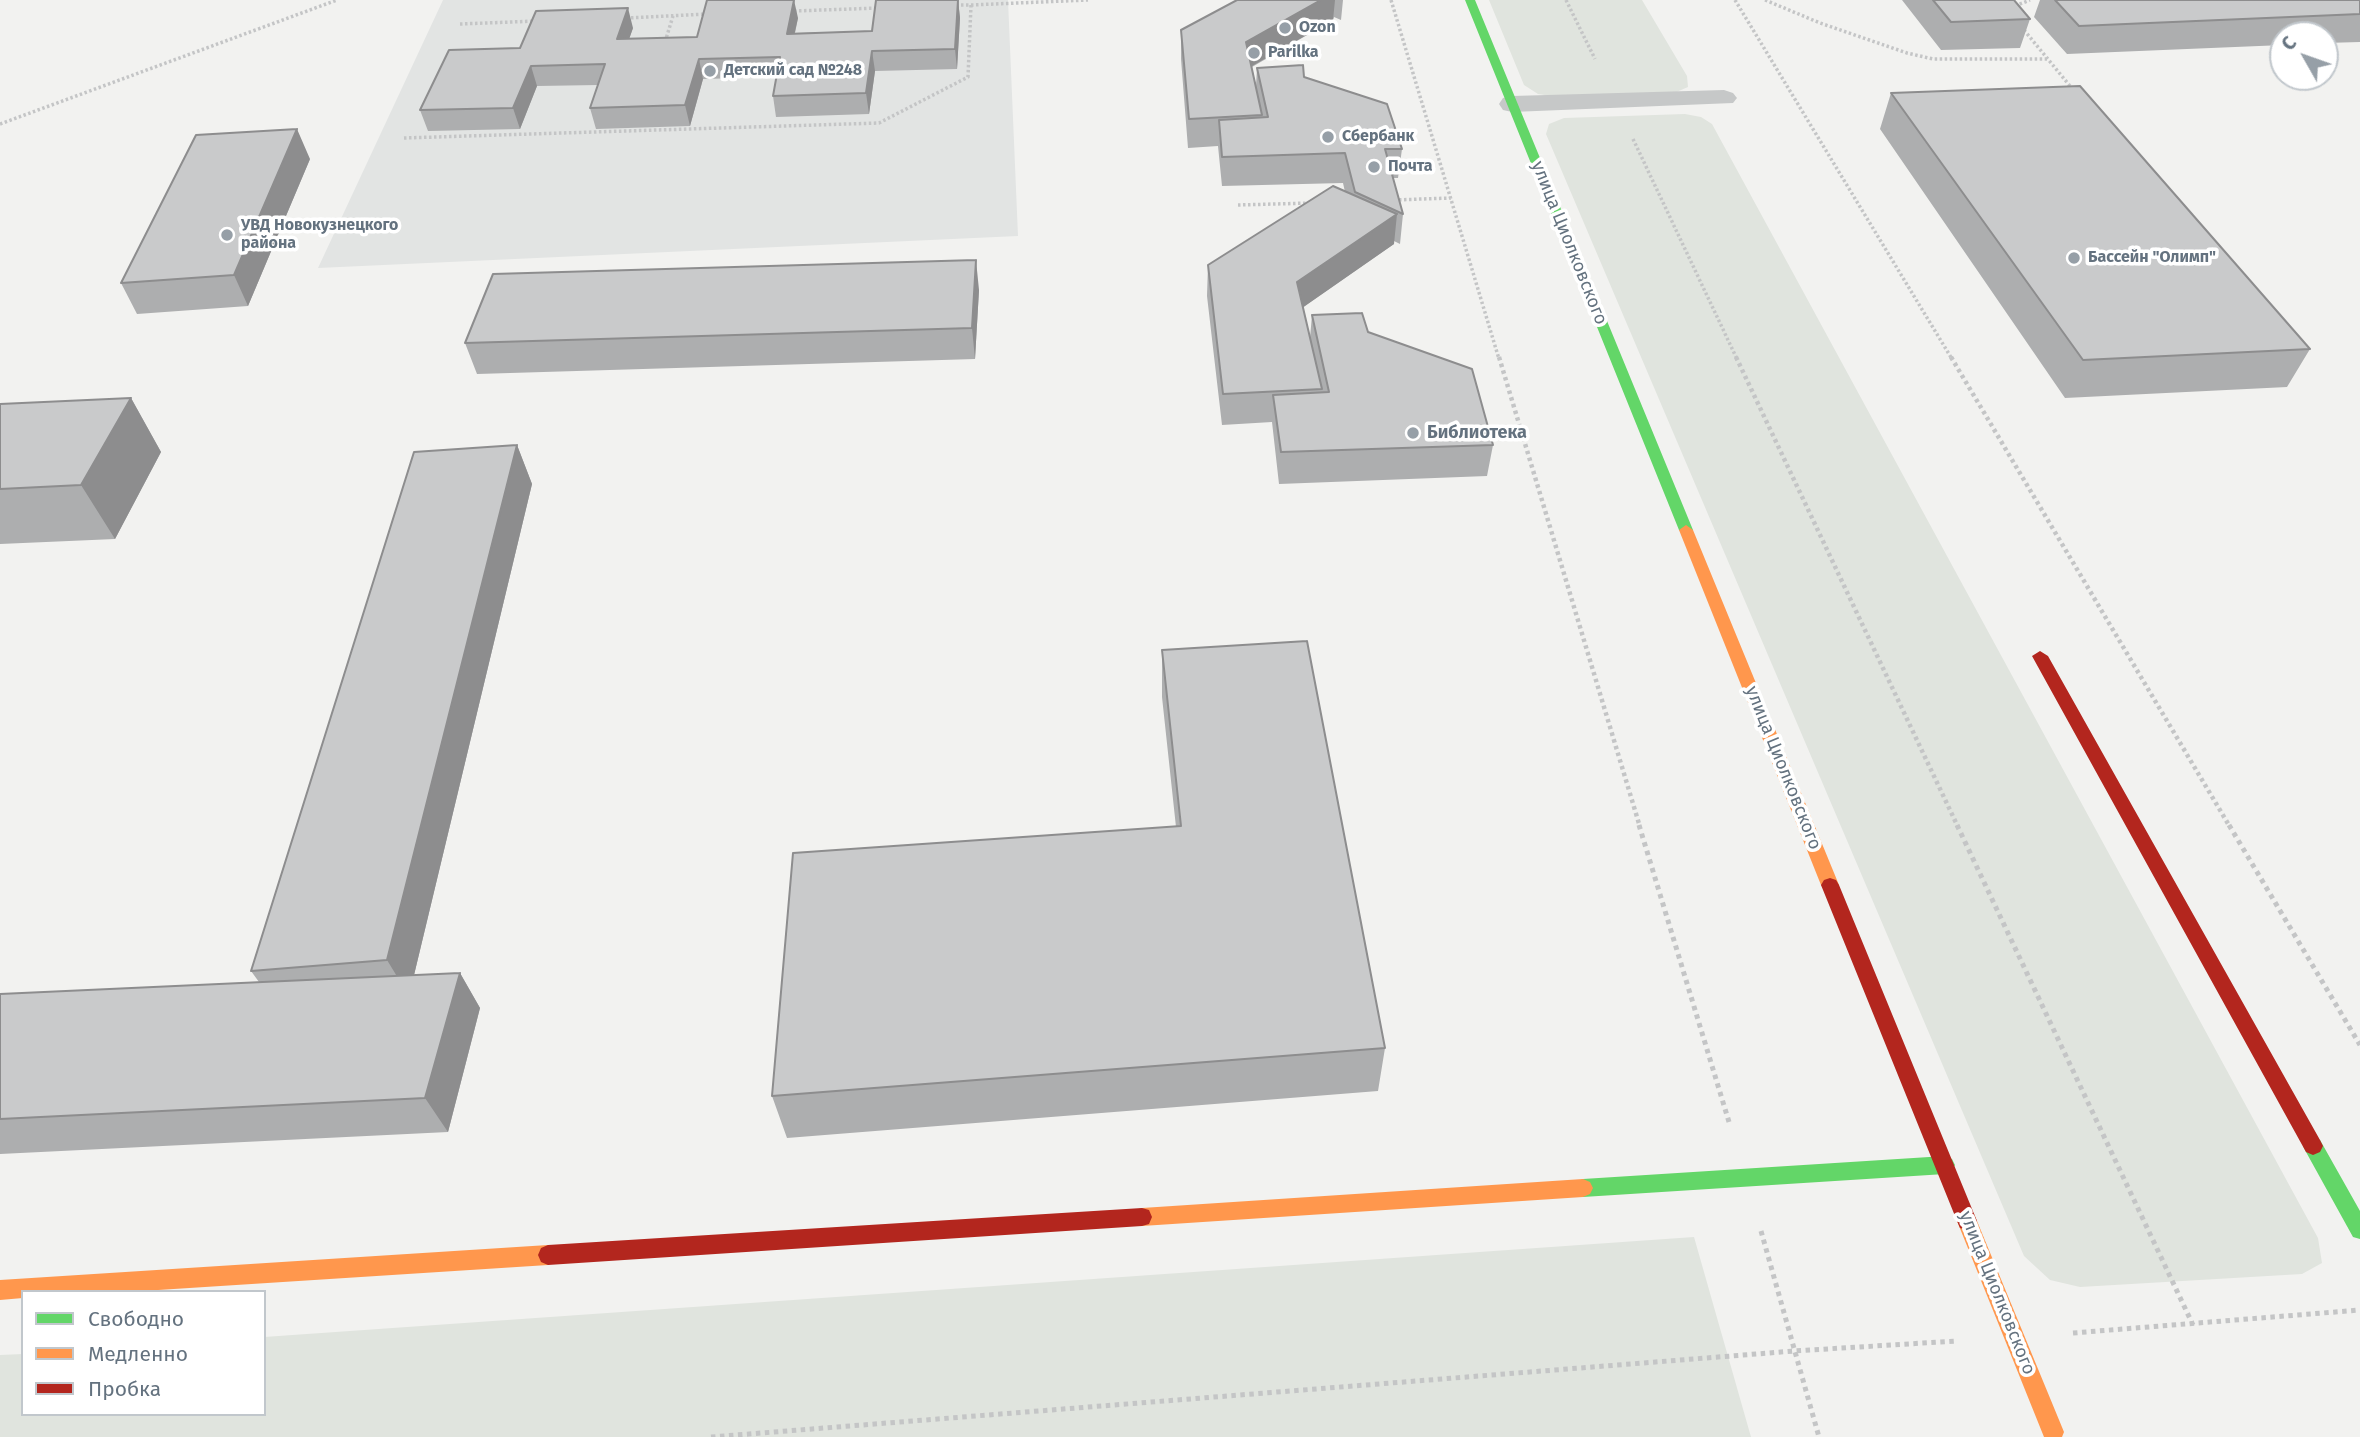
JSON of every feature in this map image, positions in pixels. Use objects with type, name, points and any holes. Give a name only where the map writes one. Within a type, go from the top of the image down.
[{"type":"street","name":"улица Циолковского","points":[[1470,0],[2053,1432]]},
{"type":"street","points":[[1512,104],[1724,98]]},
{"type":"street","points":[[2040,656],[2360,1230]]},
{"type":"street","points":[[0,1290],[1945,1165]]},
{"type":"path","points":[[0,124],[337,0]]},
{"type":"path","points":[[944,6],[1088,0]]},
{"type":"path","points":[[1391,0],[1746,1177],[1819,1437]]},
{"type":"path","points":[[1566,0],[2193,1325],[2360,1310]]},
{"type":"path","points":[[1735,0],[1796,97],[2360,1045]]},
{"type":"path","points":[[1765,0],[1832,27],[1907,53],[1933,59],[2047,58]]},
{"type":"path","points":[[2013,16],[2013,7],[2030,0]]},
{"type":"path","points":[[404,138],[879,123],[968,77],[971,5]]},
{"type":"path","points":[[781,12],[890,8]]},
{"type":"path","points":[[620,18],[714,14]]},
{"type":"path","points":[[663,48],[673,16]]},
{"type":"path","points":[[460,24],[540,21]]},
{"type":"path","points":[[2021,27],[2070,86]]},
{"type":"path","points":[[1389,200],[1451,198]]},
{"type":"path","points":[[1238,205],[1320,202]]},
{"type":"path","points":[[711,1437],[1794,1351]]},
{"type":"shaded area","name":"Детский сад №248","points":[[443,0],[1008,0],[1018,236],[318,268]]},
{"type":"shaded area","points":[[1489,0],[1642,0],[1687,76],[1688,87],[1674,93],[1558,97],[1538,94],[1524,85]]},
{"type":"shaded area","points":[[1685,114],[1701,117],[1712,124],[2318,1238],[2322,1263],[2302,1274],[2080,1287],[2050,1280],[2024,1256],[1546,134],[1549,124],[1564,118]]},
{"type":"shaded area","points":[[1694,1237],[1751,1437],[0,1437],[0,1355],[21,1354],[21,1416],[266,1416],[266,1337]]},
{"type":"building","name":"Детский сад №248","points":[[707,0],[794,0],[787,34],[872,31],[876,0],[958,0],[955,49],[872,51],[866,93],[773,96],[780,57],[699,59],[685,105],[590,108],[605,64],[531,66],[513,108],[420,110],[449,50],[520,48],[536,11],[628,8],[617,39],[697,37]]},
{"type":"building","points":[[1237,0],[1321,0],[1246,42],[1262,115],[1189,119],[1181,30]]},
{"type":"building","points":[[1933,0],[2014,0],[2030,19],[1951,22]]},
{"type":"building","points":[[2055,0],[2360,0],[2360,14],[2079,26]]},
{"type":"building","points":[[1303,65],[1304,77],[1387,104],[1402,149],[1385,149],[1403,214],[1355,192],[1345,153],[1222,157],[1219,120],[1268,117],[1257,68]]},
{"type":"building","name":"Бассейн \"Олимп\"","points":[[2080,86],[2310,349],[2083,360],[1891,93]]},
{"type":"building","points":[[297,129],[234,275],[121,283],[196,135]]},
{"type":"building","points":[[1333,186],[1397,214],[1297,282],[1322,389],[1223,394],[1208,265]]},
{"type":"building","points":[[976,260],[972,328],[465,343],[493,274]]},
{"type":"building","points":[[1362,313],[1368,332],[1472,369],[1493,445],[1281,452],[1273,395],[1329,392],[1312,315]]},
{"type":"building","points":[[131,398],[81,485],[0,489],[0,404]]},
{"type":"building","points":[[517,445],[387,960],[251,971],[414,452]]},
{"type":"building","points":[[1307,641],[1385,1048],[772,1096],[793,853],[1181,826],[1162,650]]},
{"type":"building","points":[[460,973],[425,1098],[0,1119],[0,994]]},
{"type":"traffic: fast","points":[[1470,0],[1686,530]]},
{"type":"traffic: fast","points":[[2313,1146],[2360,1230]]},
{"type":"traffic: fast","points":[[1583,1188],[1945,1165]]},
{"type":"traffic: slow","points":[[1686,530],[1830,885]]},
{"type":"traffic: slow","points":[[1142,1217],[1583,1188]]},
{"type":"traffic: slow","points":[[1967,1221],[2053,1432]]},
{"type":"traffic: slow","points":[[0,1290],[548,1255]]},
{"type":"traffic: jam","points":[[2040,656],[2313,1146]]},
{"type":"traffic: jam","points":[[1830,885],[1967,1221]]},
{"type":"traffic: jam","points":[[548,1255],[1142,1217]]},
{"type":"place","name":"Ozon","points":[[1285,28]]},
{"type":"place","name":"Parilka","points":[[1254,53]]},
{"type":"place","name":"Детский сад №248","points":[[710,71]]},
{"type":"place","name":"Сбербанк","points":[[1328,137]]},
{"type":"place","name":"Почта","points":[[1374,167]]},
{"type":"place","name":"УВД Новокузнецкого района","points":[[227,235]]},
{"type":"place","name":"Бассейн \"Олимп\"","points":[[2074,258]]},
{"type":"place","name":"Библиотека","points":[[1413,433]]}]
